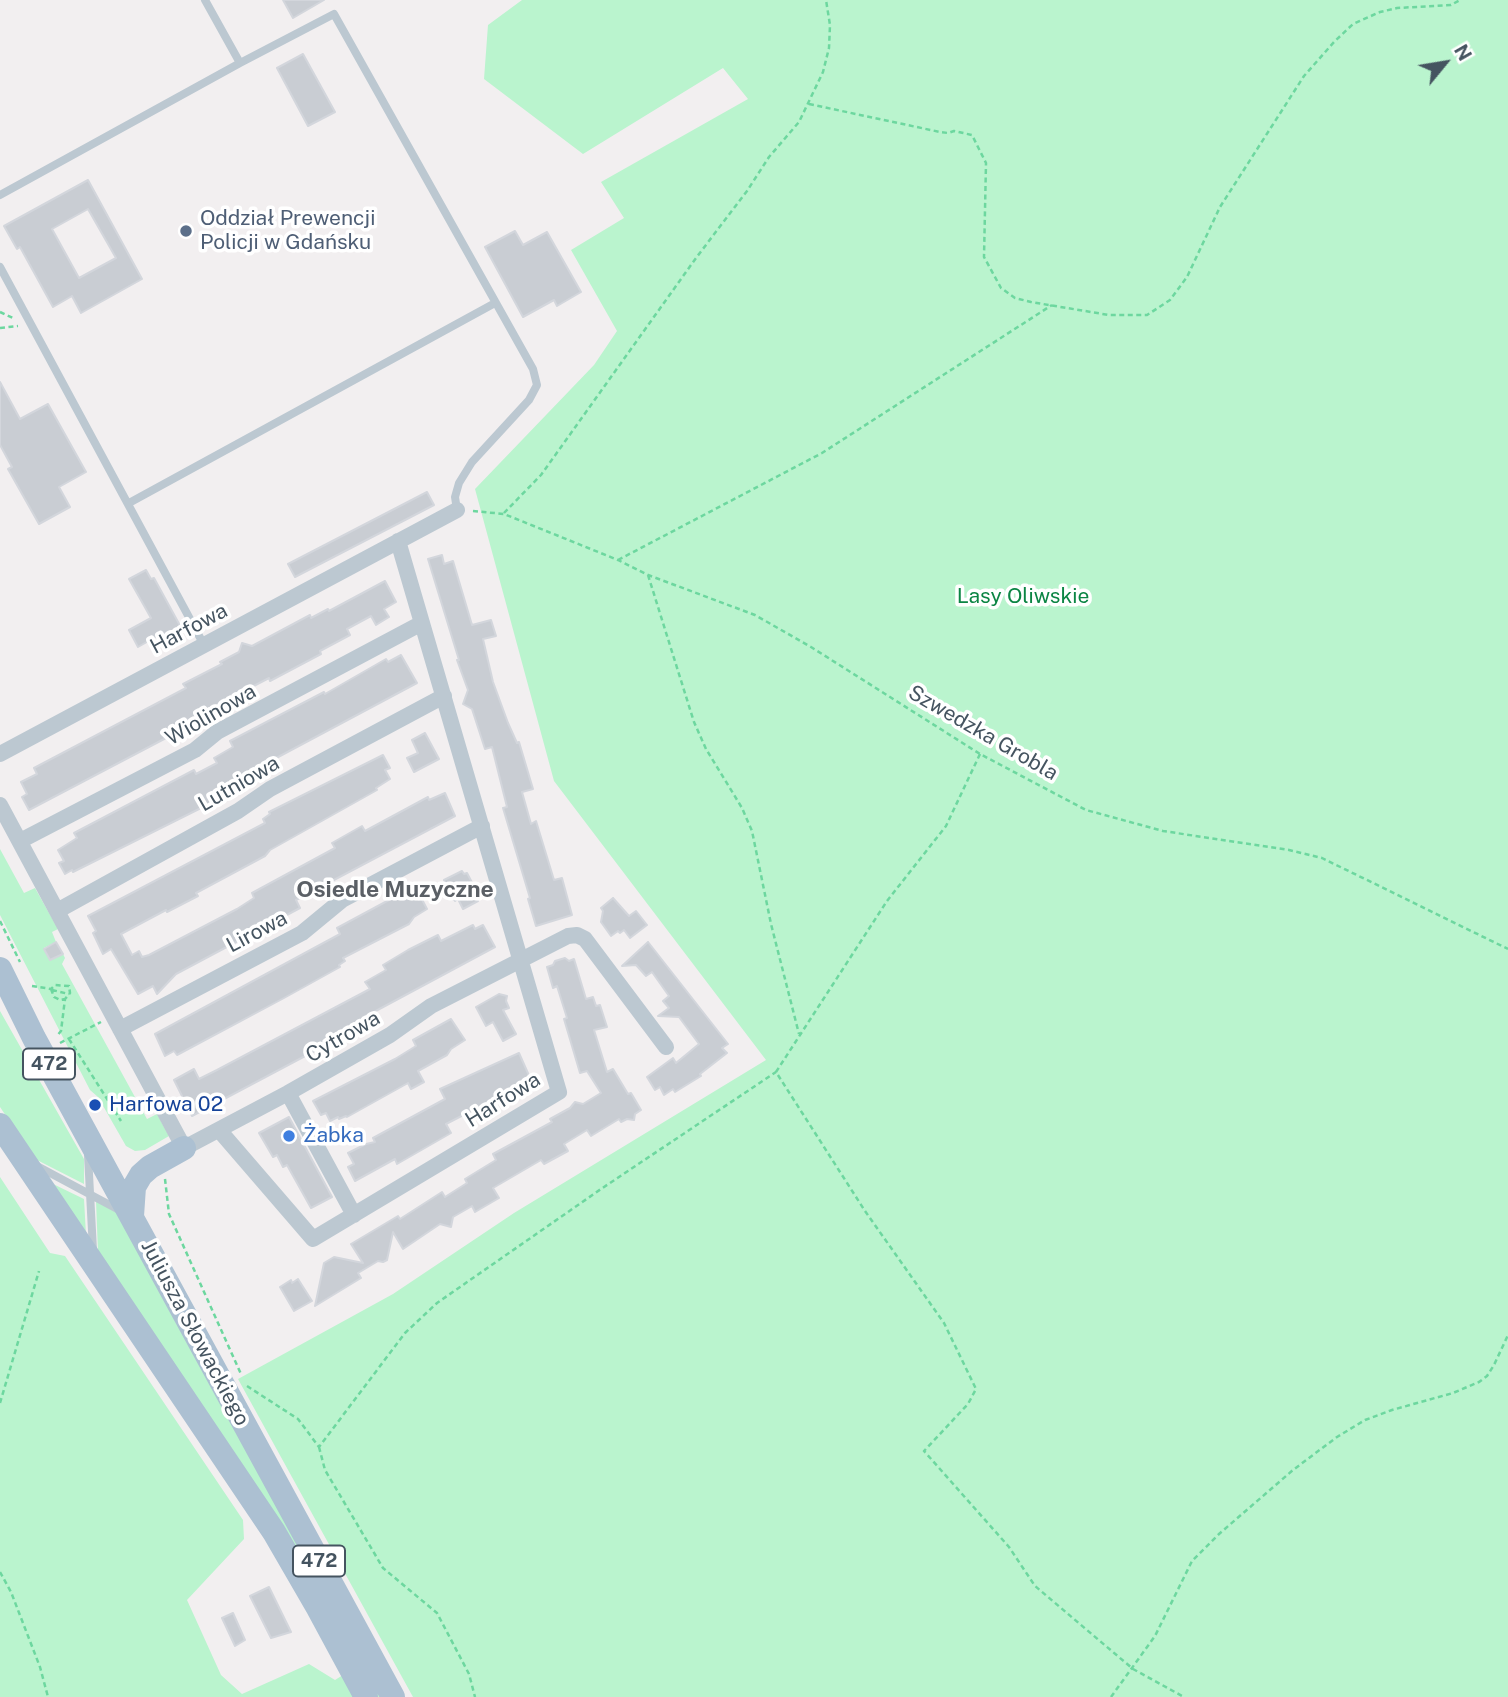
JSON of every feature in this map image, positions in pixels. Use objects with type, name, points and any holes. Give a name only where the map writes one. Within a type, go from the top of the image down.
[{"type":"main road","name":"Juliusza Słowackiego","points":[[11,967],[34,1038],[393,1697]]},
{"type":"main road","name":"Juliusza Słowackiego","points":[[0,1125],[274,1532],[366,1697]]},
{"type":"main road","points":[[132,1216],[134,1187],[141,1175],[184,1147]]},
{"type":"street","name":"Harfowa","points":[[0,754],[457,510]]},
{"type":"street","name":"Harfowa","points":[[219,1130],[313,1239],[559,1092],[398,541]]},
{"type":"street","name":"Wiolinowa","points":[[20,842],[195,750],[217,732],[422,623]]},
{"type":"street","name":"Lutniowa","points":[[57,911],[238,811],[270,789],[444,696]]},
{"type":"street","points":[[0,805],[184,1147]]},
{"type":"street","name":"Lirowa","points":[[117,1022],[302,933],[342,900],[482,825]]},
{"type":"street","points":[[521,959],[577,934],[585,939],[666,1047]]},
{"type":"street","name":"Cytrowa","points":[[184,1147],[288,1093],[390,1035],[431,1006],[521,959]]},
{"type":"street","points":[[288,1093],[354,1215]]},
{"type":"lane","points":[[205,0],[240,63]]},
{"type":"lane","points":[[0,195],[334,14],[533,369],[537,384],[529,400],[472,462],[459,483],[455,497],[457,510]]},
{"type":"lane","points":[[0,267],[204,645]]},
{"type":"lane","points":[[128,503],[495,303]]},
{"type":"lane","points":[[88,1135],[93,1264]]},
{"type":"lane","points":[[22,1158],[132,1216]]},
{"type":"path","points":[[504,514],[541,475],[769,157],[799,122],[823,72],[830,48],[826,0]]},
{"type":"path","points":[[809,104],[940,132],[954,131],[972,135],[986,163],[984,257],[1001,288],[1015,298],[1109,315],[1147,315],[1170,300],[1187,277],[1220,207],[1304,76],[1334,41],[1353,24],[1380,12],[1396,8],[1451,5],[1460,0]]},
{"type":"path","points":[[618,560],[822,453],[1053,305]]},
{"type":"path","points":[[0,328],[21,326],[30,322]]},
{"type":"path","name":"Szwedzka Grobla","points":[[457,510],[504,514],[618,560],[648,575],[755,615],[811,647],[980,754],[1086,810],[1163,831],[1289,849],[1322,858],[1508,949]]},
{"type":"path","points":[[648,575],[694,722],[752,831],[771,924],[799,1035]]},
{"type":"path","points":[[319,1447],[405,1333],[437,1303],[776,1072],[903,878],[946,826],[980,754]]},
{"type":"path","points":[[0,920],[11,967]]},
{"type":"path","points":[[51,989],[55,985],[66,984],[71,989],[65,999],[61,1031],[57,1036],[60,1043],[117,1022]]},
{"type":"path","points":[[32,986],[69,995]]},
{"type":"path","points":[[51,989],[54,997],[65,999]]},
{"type":"path","points":[[69,1039],[121,1121]]},
{"type":"path","points":[[776,1072],[865,1211],[944,1323],[976,1389],[968,1404],[924,1451],[1009,1546],[1035,1586],[1133,1669],[1184,1697]]},
{"type":"path","points":[[104,1095],[117,1101]]},
{"type":"path","points":[[162,1170],[169,1214],[242,1375]]},
{"type":"path","points":[[0,1404],[39,1271]]},
{"type":"path","points":[[1111,1697],[1155,1636],[1192,1560],[1219,1534],[1304,1462],[1365,1420],[1454,1393],[1479,1382],[1494,1365],[1508,1335]]},
{"type":"path","points":[[247,1386],[298,1419],[319,1447],[325,1470],[383,1569],[437,1613],[469,1674],[475,1697]]},
{"type":"path","points":[[0,1572],[40,1667],[48,1697]]},
{"type":"green space","name":"Lasy Oliwskie","points":[[522,0],[1508,0],[1508,1697],[413,1697],[238,1379],[393,1294],[514,1213],[766,1060],[554,781],[475,489],[594,365],[617,331],[571,250],[624,218],[601,182],[748,99],[723,68],[583,154],[484,79],[488,25]]},
{"type":"green space","points":[[0,849],[24,893],[35,888],[58,929],[52,932],[56,942],[44,948],[50,960],[63,954],[65,958],[62,964],[147,1119],[157,1114],[169,1136],[145,1150],[135,1151],[126,1146],[98,1097],[90,1090],[0,915]]},
{"type":"green space","points":[[0,1011],[84,1159],[84,1184],[35,1159],[0,1107]]},
{"type":"green space","points":[[0,1177],[50,1253],[65,1256],[243,1520],[244,1539],[187,1600],[221,1675],[242,1694],[309,1664],[335,1680],[343,1675],[354,1697],[0,1697]]},
{"type":"green space","points":[[51,1183],[84,1199],[86,1235]]},
{"type":"green space","points":[[96,1201],[119,1214],[381,1697],[377,1697],[98,1252]]},
{"type":"building","points":[[283,0],[324,0],[293,18]]},
{"type":"building","points":[[303,54],[335,112],[308,126],[277,68]]},
{"type":"building","points":[[88,180],[142,279],[81,313],[72,296],[53,307],[20,247],[17,249],[4,226]],"holes":[[[88,209],[116,258],[79,278],[52,229]]]},
{"type":"building","points":[[515,231],[523,245],[547,232],[581,292],[557,306],[554,300],[523,317],[485,247]]},
{"type":"building","points":[[0,382],[20,419],[48,404],[86,472],[59,487],[70,507],[39,524],[8,469],[12,467],[0,445]]},
{"type":"building","points":[[427,492],[434,505],[295,577],[288,564]]},
{"type":"building","points":[[442,555],[444,564],[453,561],[472,625],[491,620],[496,636],[483,639],[493,682],[508,723],[517,743],[519,742],[533,789],[522,792],[531,824],[536,821],[554,880],[562,878],[572,915],[536,926],[503,808],[507,807],[492,747],[485,749],[472,709],[463,704],[468,690],[428,559]]},
{"type":"building","points":[[146,570],[151,579],[154,578],[183,631],[164,641],[161,634],[138,647],[129,630],[151,618],[129,579]]},
{"type":"building","points":[[385,581],[396,602],[384,609],[389,617],[376,625],[371,616],[347,629],[350,635],[320,651],[321,654],[185,722],[187,727],[29,810],[22,797],[27,794],[21,782],[37,774],[34,768],[186,688],[183,684],[239,652],[242,643],[252,646],[310,615],[311,618],[328,609],[329,611]]},
{"type":"building","points":[[401,655],[417,683],[220,788],[224,796],[65,874],[59,863],[64,861],[58,850],[77,838],[74,833],[194,770],[196,774],[217,763],[214,758],[233,747],[230,741],[324,692],[325,694],[386,659],[388,662]]},
{"type":"building","points":[[425,733],[439,759],[414,772],[407,758],[418,753],[412,740]]},
{"type":"building","points":[[383,755],[390,768],[385,770],[390,779],[376,788],[377,790],[196,893],[198,896],[121,934],[132,955],[139,951],[142,957],[149,955],[237,909],[254,898],[252,893],[335,848],[332,843],[362,826],[365,831],[428,797],[429,800],[445,793],[455,816],[296,900],[300,908],[176,974],[157,994],[153,986],[138,994],[111,949],[103,954],[88,916],[265,823],[263,819],[269,812]]},
{"type":"building","points":[[462,871],[467,873],[477,892],[475,894],[478,901],[463,909],[458,899],[455,901],[444,880]]},
{"type":"building","points":[[415,886],[427,909],[414,917],[409,924],[343,958],[345,961],[340,967],[284,998],[177,1055],[174,1051],[165,1056],[155,1034],[340,934],[337,928]]},
{"type":"building","points":[[613,898],[629,916],[636,911],[647,925],[630,938],[624,930],[611,936],[601,922],[601,908]]},
{"type":"building","points":[[473,925],[475,929],[483,925],[495,947],[372,1013],[375,1019],[192,1116],[174,1080],[194,1069],[199,1079],[217,1070],[370,989],[365,982],[386,970],[383,965],[408,950],[438,935],[441,941]]},
{"type":"building","points":[[56,942],[63,954],[50,960],[44,949]]},
{"type":"building","points":[[648,942],[728,1044],[722,1048],[727,1053],[700,1074],[701,1076],[675,1092],[673,1089],[664,1095],[660,1087],[655,1090],[647,1077],[673,1058],[676,1063],[699,1044],[679,1017],[658,1016],[669,1008],[663,1001],[669,996],[652,972],[646,976],[636,965],[622,966]]},
{"type":"building","points":[[565,958],[569,961],[574,959],[586,999],[593,997],[596,1006],[600,1005],[607,1027],[594,1030],[607,1072],[613,1069],[641,1110],[635,1114],[634,1120],[621,1122],[619,1119],[591,1136],[587,1130],[564,1144],[568,1151],[544,1164],[541,1160],[493,1188],[499,1198],[475,1212],[472,1206],[453,1217],[451,1227],[440,1224],[403,1249],[393,1232],[387,1260],[378,1261],[358,1273],[361,1278],[315,1306],[324,1263],[334,1257],[363,1263],[351,1244],[398,1216],[400,1219],[442,1192],[445,1197],[467,1183],[465,1179],[496,1160],[493,1154],[552,1122],[550,1119],[570,1108],[575,1102],[583,1104],[601,1093],[587,1071],[580,1073],[564,1019],[567,1018],[557,986],[553,988],[547,967]]},
{"type":"building","points":[[499,994],[507,996],[509,1008],[503,1010],[516,1034],[503,1041],[493,1022],[486,1026],[476,1007]]},
{"type":"building","points":[[451,1019],[465,1040],[447,1055],[418,1071],[424,1082],[411,1089],[408,1083],[347,1117],[330,1121],[326,1113],[321,1115],[313,1101],[395,1059],[416,1046],[413,1040]]},
{"type":"building","points":[[519,1053],[531,1080],[446,1124],[451,1133],[397,1164],[395,1159],[355,1181],[348,1167],[354,1164],[348,1153],[375,1142],[373,1138],[445,1099],[440,1089]]},
{"type":"building","points":[[289,1117],[332,1197],[311,1208],[287,1165],[283,1167],[277,1155],[273,1157],[259,1133]]},
{"type":"building","points":[[298,1279],[312,1301],[294,1311],[280,1287]]},
{"type":"building","points":[[269,1587],[291,1632],[271,1638],[250,1596]]},
{"type":"building","points":[[233,1613],[245,1640],[235,1646],[222,1618]]},
{"type":"place","name":"Oddział Prewencji Policji w Gdańsku","points":[[186,231]]},
{"type":"place","name":"Harfowa 02","points":[[95,1105]]},
{"type":"place","name":"Żabka","points":[[289,1136]]},
{"type":"district","name":"Osiedle Muzyczne","points":[[395,890]]}]
